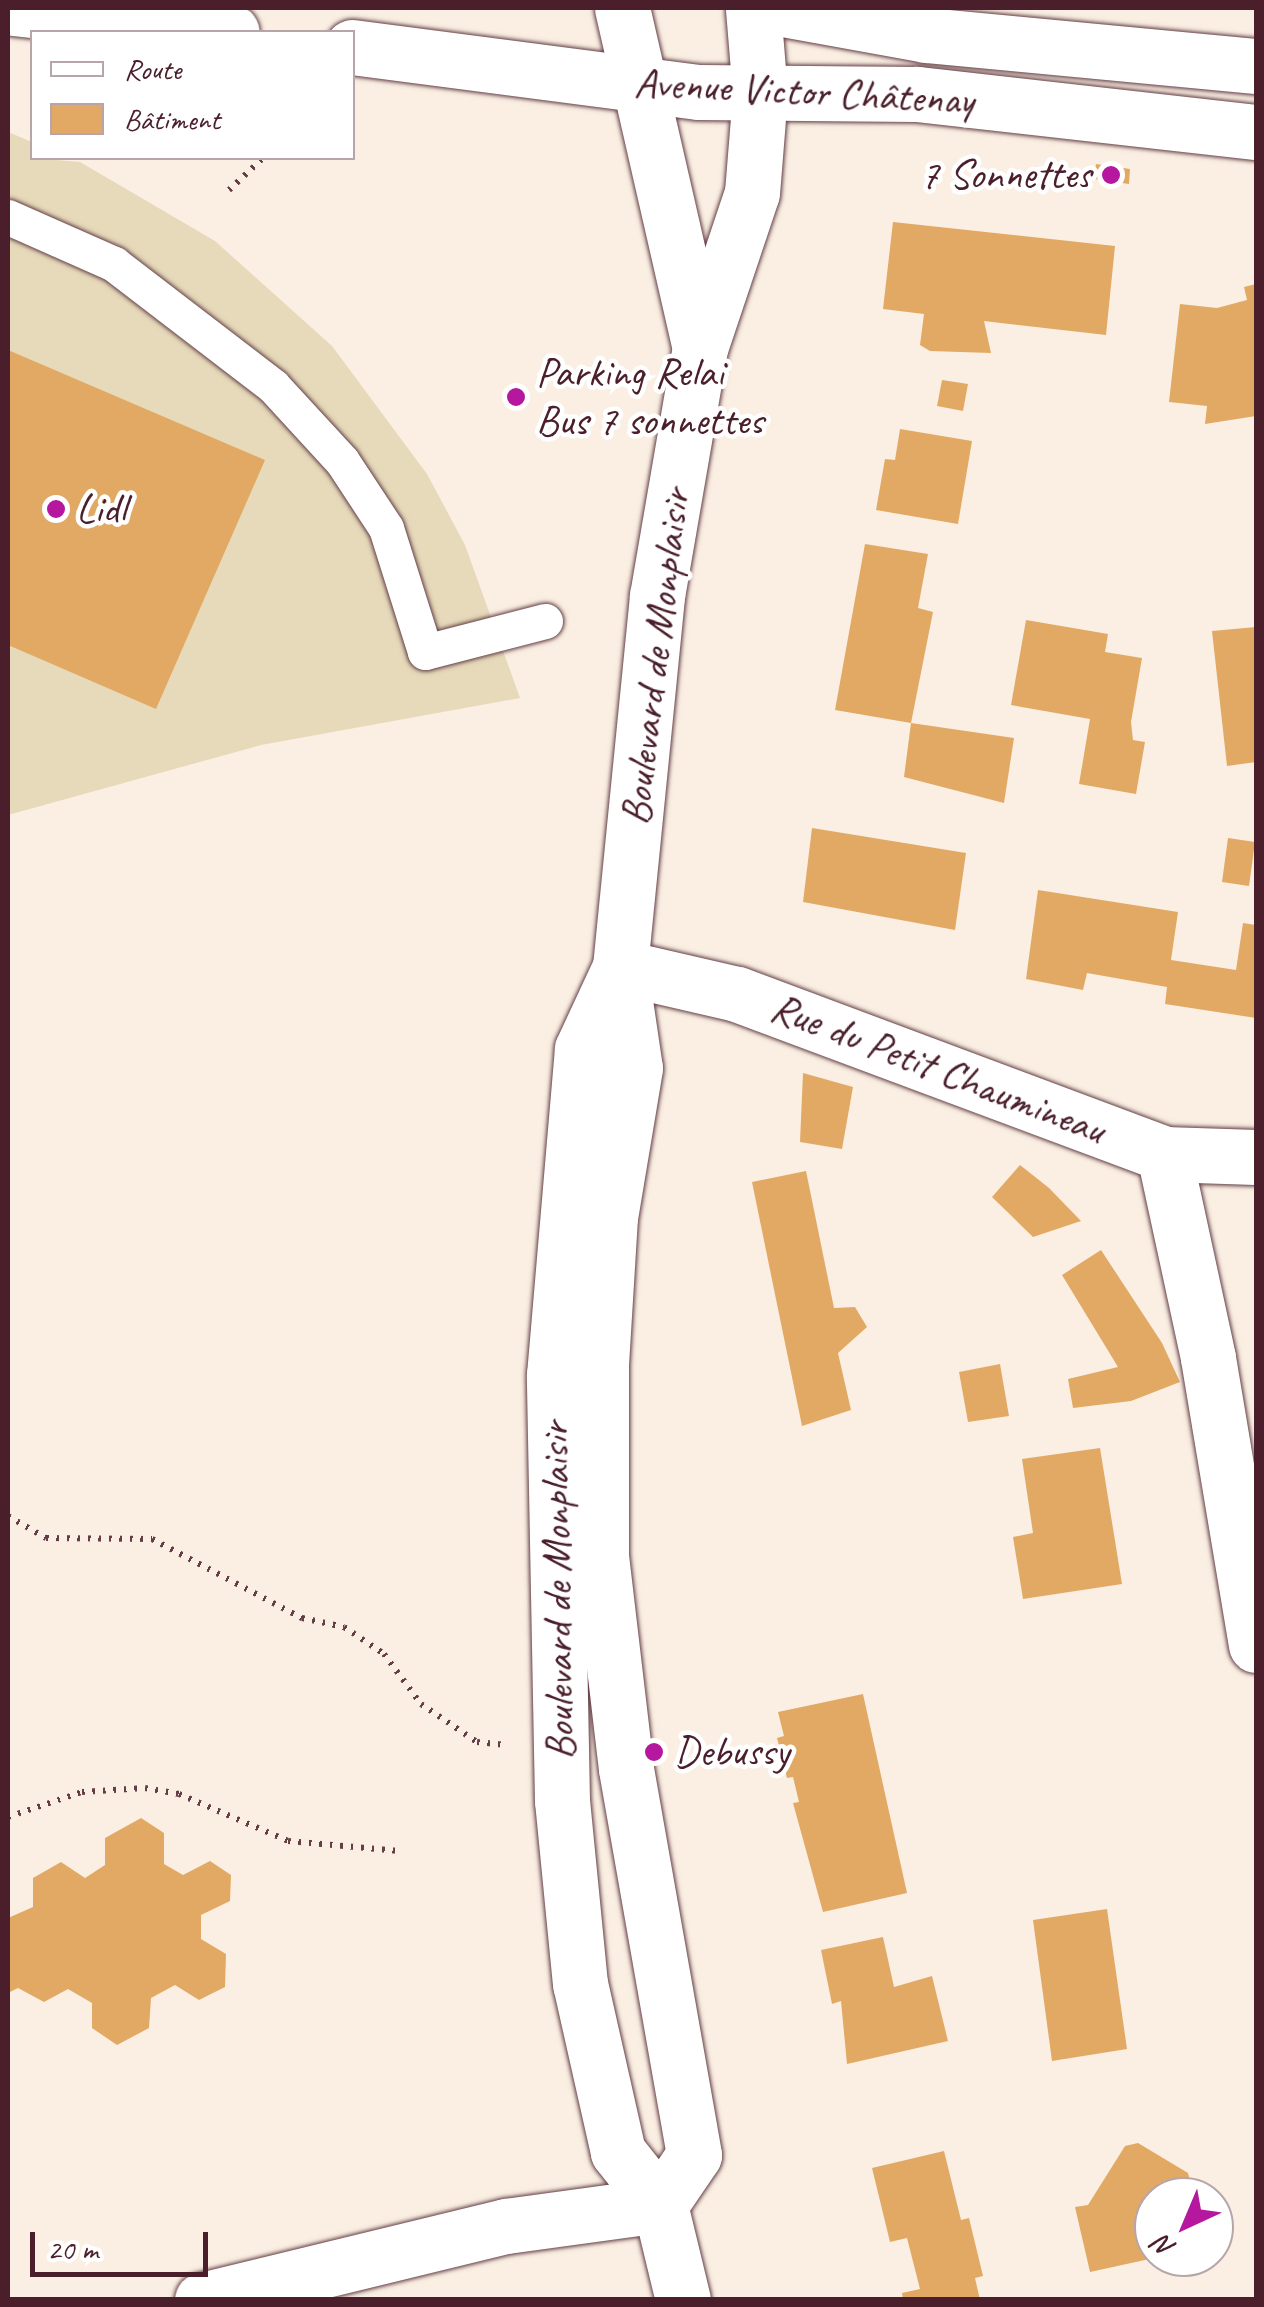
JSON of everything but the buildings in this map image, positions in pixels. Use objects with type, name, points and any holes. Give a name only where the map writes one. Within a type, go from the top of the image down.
[{"type":"main road","points":[[14,8],[214,30]]},
{"type":"main road","name":"Boulevard de Monplaisir","points":[[622,8],[700,348]]},
{"type":"main road","name":"Boulevard de Monplaisir","points":[[660,2205],[694,2155],[626,1769],[601,1556],[601,1365],[610,1217],[635,1068],[620,967],[657,596],[700,348],[752,193],[760,94],[753,8]]},
{"type":"main road","name":"Avenue Victor Châtenay","points":[[778,8],[926,34],[1256,66]]},
{"type":"main road","name":"Avenue Victor Châtenay","points":[[355,47],[639,85],[760,94],[917,94],[1256,132]]},
{"type":"main road","name":"Boulevard de Monplaisir","points":[[620,967],[582,1049],[554,1375],[560,1764],[580,1984],[600,2090],[618,2152],[660,2205],[684,2300]]},
{"type":"main road","name":"Rue du Petit Chaumineau","points":[[620,967],[737,994],[1164,1154],[1256,1158]]},
{"type":"main road","points":[[1164,1154],[1208,1358],[1256,1645]]},
{"type":"main road","points":[[202,2300],[506,2226],[660,2205]]},
{"type":"lane","points":[[8,217],[114,264],[273,386],[342,461],[386,528],[425,652],[545,621]]},
{"type":"path","points":[[228,190],[262,160]]},
{"type":"path","points":[[8,1516],[46,1538],[152,1539],[302,1618],[344,1627],[384,1654],[422,1704],[477,1742],[510,1745]]},
{"type":"path","points":[[8,1818],[82,1792],[145,1788],[178,1794],[288,1842],[400,1851]]},
{"type":"shaded area","points":[[8,132],[30,141],[30,160],[80,162],[215,241],[332,346],[427,474],[465,545],[520,698],[261,745],[8,815]]},
{"type":"place","name":"7 Sonnettes","points":[[1111,175]]},
{"type":"place","name":"Parking Relai Bus 7 sonnettes","points":[[516,397]]},
{"type":"place","name":"Lidl","points":[[56,509]]},
{"type":"place","name":"Debussy","points":[[654,1752]]}]
